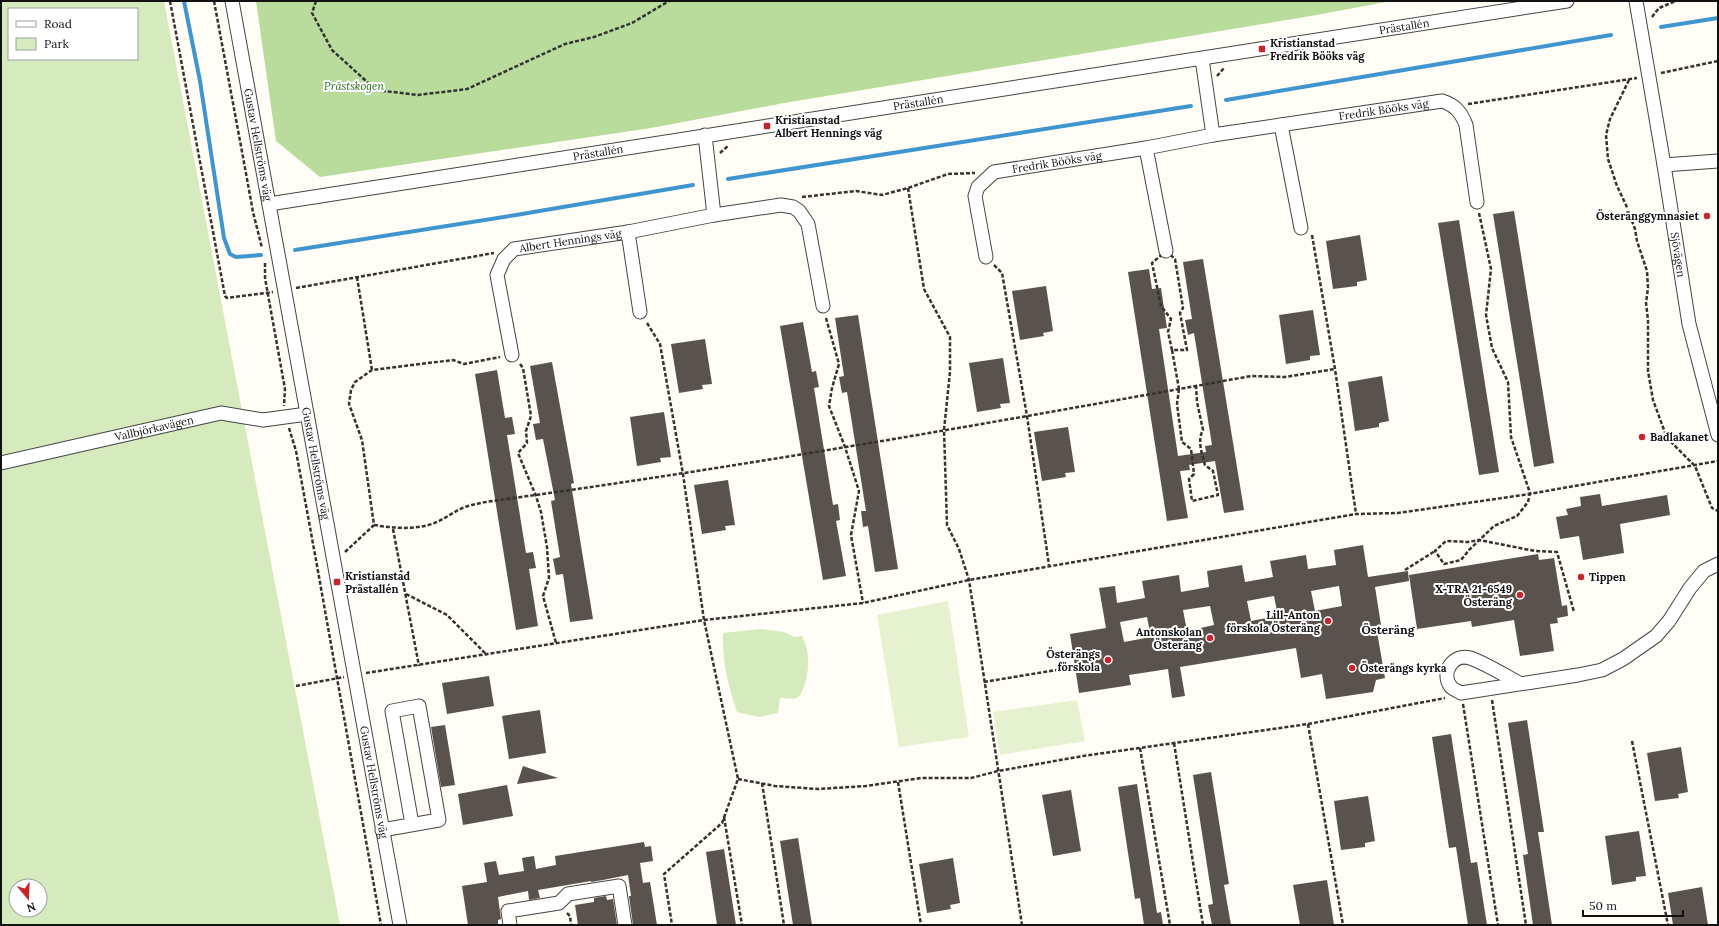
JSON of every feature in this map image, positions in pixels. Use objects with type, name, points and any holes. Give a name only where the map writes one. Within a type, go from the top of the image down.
[{"type":"street","name":"Gustav Hellströms väg","points":[[232,1],[400,925]]},
{"type":"street","name":"Prästallén","points":[[269,204],[1567,1]]},
{"type":"street","name":"Sjövägen","points":[[1636,1],[1689,324],[1718,435]]},
{"type":"street","points":[[1202,59],[1213,135]]},
{"type":"street","name":"Fredrik Bööks väg","points":[[994,172],[1146,148],[1213,135],[1442,101],[1456,108]]},
{"type":"street","points":[[1456,108],[1461,114],[1466,125],[1477,202]]},
{"type":"street","points":[[1281,125],[1301,228]]},
{"type":"street","points":[[706,135],[714,215]]},
{"type":"street","points":[[1146,148],[1166,251]]},
{"type":"street","points":[[1664,165],[1718,161]]},
{"type":"street","points":[[986,258],[975,196],[978,187],[994,172]]},
{"type":"street","name":"Albert Hennings väg","points":[[512,355],[497,275],[504,259],[514,249],[628,232],[714,215],[781,205],[793,207],[799,211],[808,224],[823,306]]},
{"type":"street","points":[[628,232],[640,312]]},
{"type":"street","name":"Vallbjörkavägen","points":[[1,463],[220,413],[263,420],[307,414]]},
{"type":"street","points":[[1519,683],[1470,658],[1456,659],[1451,663],[1448,670],[1448,682],[1457,691],[1491,688],[1595,671],[1623,660],[1656,636],[1669,621],[1690,588],[1704,572],[1718,564]]},
{"type":"street","points":[[382,830],[439,820],[419,706],[392,711],[412,824]]},
{"type":"street","points":[[510,925],[508,911],[559,903],[568,894],[619,886],[625,925]]},
{"type":"path","points":[[170,1],[225,296],[227,298],[285,290],[514,249]]},
{"type":"path","points":[[214,1],[252,204],[262,248]]},
{"type":"path","points":[[316,1],[312,13],[332,50],[376,90],[418,95],[467,89],[565,44],[594,37],[632,23],[669,1]]},
{"type":"path","points":[[1456,108],[1464,105],[1629,80],[1718,61]]},
{"type":"path","points":[[1629,80],[1610,119],[1606,135],[1608,159],[1617,186],[1635,229],[1637,241],[1647,271],[1648,288],[1646,303],[1648,320],[1648,371],[1653,400],[1667,438],[1695,466],[1712,508],[1718,511]]},
{"type":"path","points":[[718,156],[728,146],[734,143]]},
{"type":"path","points":[[781,205],[796,198],[856,191],[882,195],[908,188],[948,174],[994,172]]},
{"type":"path","points":[[908,188],[924,289],[950,337],[950,372],[944,430],[947,525],[959,550],[969,580],[1022,925]]},
{"type":"path","points":[[1435,551],[1444,564],[1461,560],[1494,526],[1517,516],[1528,502],[1530,493],[1511,437],[1508,382],[1492,348],[1486,315],[1491,269],[1477,202]]},
{"type":"path","points":[[1301,228],[1313,235],[1335,369],[1356,514]]},
{"type":"path","points":[[1172,350],[1187,350],[1180,313],[1183,308],[1175,259],[1166,251],[1152,263],[1162,306],[1171,320],[1168,332],[1179,389],[1177,404],[1182,442],[1191,449],[1194,474],[1189,478],[1192,501],[1218,495],[1213,471],[1204,465],[1200,435],[1203,430],[1196,402],[1196,386]]},
{"type":"path","points":[[986,258],[1002,273],[1027,416],[1049,565]]},
{"type":"path","points":[[265,260],[265,278],[285,389],[284,406],[296,451],[381,925]]},
{"type":"path","points":[[357,277],[372,370]]},
{"type":"path","points":[[823,306],[839,364],[832,388],[829,406],[860,492],[851,536],[864,603]]},
{"type":"path","points":[[640,312],[660,344],[683,474],[704,620],[738,779],[722,823],[664,874],[672,925]]},
{"type":"path","points":[[374,525],[362,440],[349,404],[350,390],[355,382],[372,370],[453,360],[464,364],[512,355],[523,368],[531,416],[526,431],[527,444],[518,453],[541,512],[547,547],[549,578],[543,596],[556,643]]},
{"type":"path","points":[[374,525],[393,528],[433,524],[470,505],[683,474],[1027,416],[1251,376],[1285,377],[1335,369]]},
{"type":"path","points":[[296,686],[354,675],[704,620],[864,603],[969,580],[1049,565],[1208,540],[1356,514],[1398,514],[1718,461]]},
{"type":"path","points":[[344,553],[374,525]]},
{"type":"path","points":[[393,528],[419,666]]},
{"type":"path","points":[[1405,570],[1435,551],[1446,541],[1468,542],[1479,540],[1536,551],[1557,552],[1574,612]]},
{"type":"path","points":[[406,594],[447,615],[487,655]]},
{"type":"path","points":[[984,682],[1068,668]]},
{"type":"path","points":[[1491,688],[1526,925]]},
{"type":"path","points":[[738,779],[818,789],[866,786],[921,778],[971,778],[998,771],[1140,748],[1308,724],[1445,698],[1457,691],[1498,925]]},
{"type":"path","points":[[1308,724],[1343,925]]},
{"type":"path","points":[[1632,741],[1668,925]]},
{"type":"path","points":[[1174,743],[1203,925]]},
{"type":"path","points":[[1140,748],[1170,925]]},
{"type":"path","points":[[898,782],[921,925]]},
{"type":"path","points":[[762,783],[784,925]]},
{"type":"path","points":[[724,817],[742,925]]},
{"type":"green space","points":[[1,1],[164,1],[340,925],[1,925]]},
{"type":"green space","name":"Prästskogen","points":[[256,1],[1391,1],[1311,16],[784,103],[651,128],[320,177],[276,141]]},
{"type":"green space","points":[[948,601],[969,737],[899,747],[877,615]]},
{"type":"green space","points":[[760,629],[784,632],[794,637],[802,636],[807,651],[808,666],[806,682],[800,696],[794,699],[780,698],[778,713],[759,717],[737,712],[726,673],[723,633]]},
{"type":"green space","points":[[1077,700],[1085,741],[1000,755],[993,712]]},
{"type":"building","points":[[1514,211],[1554,463],[1534,467],[1493,214]]},
{"type":"building","points":[[1459,220],[1499,472],[1479,475],[1438,223]]},
{"type":"building","points":[[1360,235],[1367,280],[1357,282],[1357,286],[1333,289],[1326,241]]},
{"type":"building","points":[[1203,259],[1244,510],[1224,513],[1215,461],[1189,465],[1190,470],[1180,471],[1188,518],[1167,521],[1128,272],[1149,269],[1152,289],[1161,288],[1167,328],[1159,329],[1178,456],[1206,452],[1205,446],[1212,445],[1194,333],[1188,335],[1185,320],[1192,319],[1183,262]]},
{"type":"building","points":[[1046,286],[1053,331],[1043,333],[1044,336],[1020,340],[1012,291]]},
{"type":"building","points":[[1313,310],[1320,355],[1310,356],[1310,360],[1286,364],[1279,315]]},
{"type":"building","points":[[858,315],[898,569],[875,572],[868,526],[863,527],[861,511],[866,511],[847,392],[842,393],[839,377],[844,376],[835,318]]},
{"type":"building","points":[[803,322],[812,372],[816,371],[819,387],[814,388],[833,505],[838,504],[840,520],[836,521],[846,576],[823,580],[780,326]]},
{"type":"building","points":[[705,339],[712,384],[702,385],[703,389],[679,393],[671,344]]},
{"type":"building","points":[[1003,358],[1010,403],[1000,404],[1001,408],[977,412],[969,363]]},
{"type":"building","points":[[552,362],[574,483],[571,484],[593,619],[570,622],[563,574],[556,575],[553,559],[560,557],[551,501],[555,500],[543,439],[536,440],[533,424],[540,423],[530,366]]},
{"type":"building","points":[[497,370],[505,418],[512,417],[515,434],[507,435],[526,553],[533,552],[536,568],[529,569],[538,626],[516,630],[475,374]]},
{"type":"building","points":[[1382,376],[1389,421],[1379,423],[1379,427],[1355,431],[1348,382]]},
{"type":"building","points":[[664,412],[671,457],[660,458],[661,462],[637,466],[630,417]]},
{"type":"building","points":[[1068,427],[1075,472],[1065,473],[1066,477],[1042,481],[1034,432]]},
{"type":"building","points":[[728,480],[735,525],[725,526],[726,530],[702,534],[694,485]]},
{"type":"building","points":[[1600,494],[1602,506],[1667,495],[1670,515],[1620,524],[1624,553],[1583,560],[1579,536],[1560,539],[1556,517],[1568,515],[1566,509],[1581,506],[1580,497]]},
{"type":"building","points":[[1363,545],[1368,577],[1408,571],[1409,581],[1375,587],[1381,625],[1376,626],[1385,678],[1376,680],[1373,692],[1326,699],[1322,674],[1301,678],[1296,648],[1180,667],[1185,696],[1172,698],[1168,669],[1129,675],[1131,685],[1079,693],[1070,634],[1106,628],[1099,588],[1115,586],[1117,603],[1145,598],[1142,581],[1179,575],[1181,592],[1209,587],[1207,571],[1242,565],[1245,582],[1273,577],[1270,561],[1306,555],[1308,569],[1336,565],[1334,550]],"holes":[[[1339,586],[1342,606],[1315,611],[1311,591]],[[1274,596],[1278,616],[1251,621],[1247,601]],[[1210,606],[1214,625],[1187,631],[1183,610]],[[1147,617],[1151,637],[1124,642],[1120,622]]]},
{"type":"building","points":[[1538,554],[1539,560],[1554,558],[1562,606],[1567,605],[1568,616],[1557,618],[1558,623],[1550,624],[1554,651],[1520,656],[1514,620],[1472,627],[1471,621],[1417,629],[1409,575]]},
{"type":"building","points":[[489,676],[494,706],[447,714],[442,683]]},
{"type":"building","points":[[540,710],[546,753],[509,759],[502,716]]},
{"type":"building","points":[[1527,720],[1544,832],[1538,832],[1552,925],[1533,925],[1523,855],[1528,854],[1508,723]]},
{"type":"building","points":[[445,725],[455,785],[441,787],[431,727]]},
{"type":"building","points":[[1451,734],[1471,863],[1477,862],[1487,925],[1468,925],[1456,847],[1449,848],[1432,737]]},
{"type":"building","points":[[1681,747],[1688,792],[1678,794],[1679,798],[1655,801],[1647,753]]},
{"type":"building","points":[[523,766],[558,778],[517,784]]},
{"type":"building","points":[[1211,772],[1229,884],[1224,885],[1231,925],[1212,925],[1208,905],[1213,904],[1193,775]]},
{"type":"building","points":[[1137,784],[1157,913],[1161,912],[1163,925],[1144,925],[1140,898],[1135,899],[1118,787]]},
{"type":"building","points":[[507,785],[513,816],[463,825],[458,794]]},
{"type":"building","points":[[1071,790],[1081,851],[1053,856],[1042,795]]},
{"type":"building","points":[[1368,796],[1375,841],[1365,843],[1365,847],[1341,850],[1334,801]]},
{"type":"building","points":[[1639,831],[1646,876],[1636,877],[1636,881],[1612,885],[1605,836]]},
{"type":"building","points":[[798,838],[812,925],[793,925],[780,841]]},
{"type":"building","points":[[644,842],[645,847],[651,846],[653,861],[640,863],[643,883],[650,882],[657,925],[633,925],[628,875],[538,890],[540,898],[529,900],[528,891],[498,897],[501,919],[498,920],[498,925],[468,925],[462,886],[487,882],[484,863],[496,861],[499,875],[524,871],[522,858],[534,856],[536,869],[556,865],[555,856]]},
{"type":"building","points":[[724,849],[736,925],[717,925],[706,852]]},
{"type":"building","points":[[953,858],[960,903],[950,905],[951,909],[927,913],[919,864]]},
{"type":"building","points":[[1327,880],[1334,925],[1300,925],[1293,885]]},
{"type":"building","points":[[1702,887],[1708,925],[1673,925],[1668,893]]},
{"type":"building","points":[[606,896],[607,900],[613,899],[617,925],[578,925],[575,905],[594,902],[594,898]]},
{"type":"waterway","points":[[184,1],[200,81],[224,238],[230,254],[236,257],[261,255]]},
{"type":"waterway","points":[[1661,27],[1718,18]]},
{"type":"waterway","points":[[1226,100],[1611,35]]},
{"type":"waterway","points":[[728,179],[1191,106]]},
{"type":"waterway","points":[[295,250],[693,185]]},
{"type":"place","name":"Kristianstad Fredrik Bööks väg","points":[[1262,49]]},
{"type":"place","name":"Kristianstad Albert Hennings väg","points":[[767,126]]},
{"type":"place","name":"Österänggymnasiet","points":[[1707,216]]},
{"type":"place","name":"Badlakanet","points":[[1642,437]]},
{"type":"place","name":"Tippen","points":[[1581,577]]},
{"type":"place","name":"Kristianstad Prästallén","points":[[337,582]]},
{"type":"place","name":"X-TRA 21-6549 Österäng","points":[[1520,595]]},
{"type":"place","name":"Lill-Anton förskola Österäng","points":[[1328,621]]},
{"type":"place","name":"Antonskolan Österäng","points":[[1210,638]]},
{"type":"place","name":"Österängs förskola","points":[[1108,660]]},
{"type":"place","name":"Österängs kyrka","points":[[1352,668]]},
{"type":"district","name":"Österäng","points":[[1388,629]]}]
